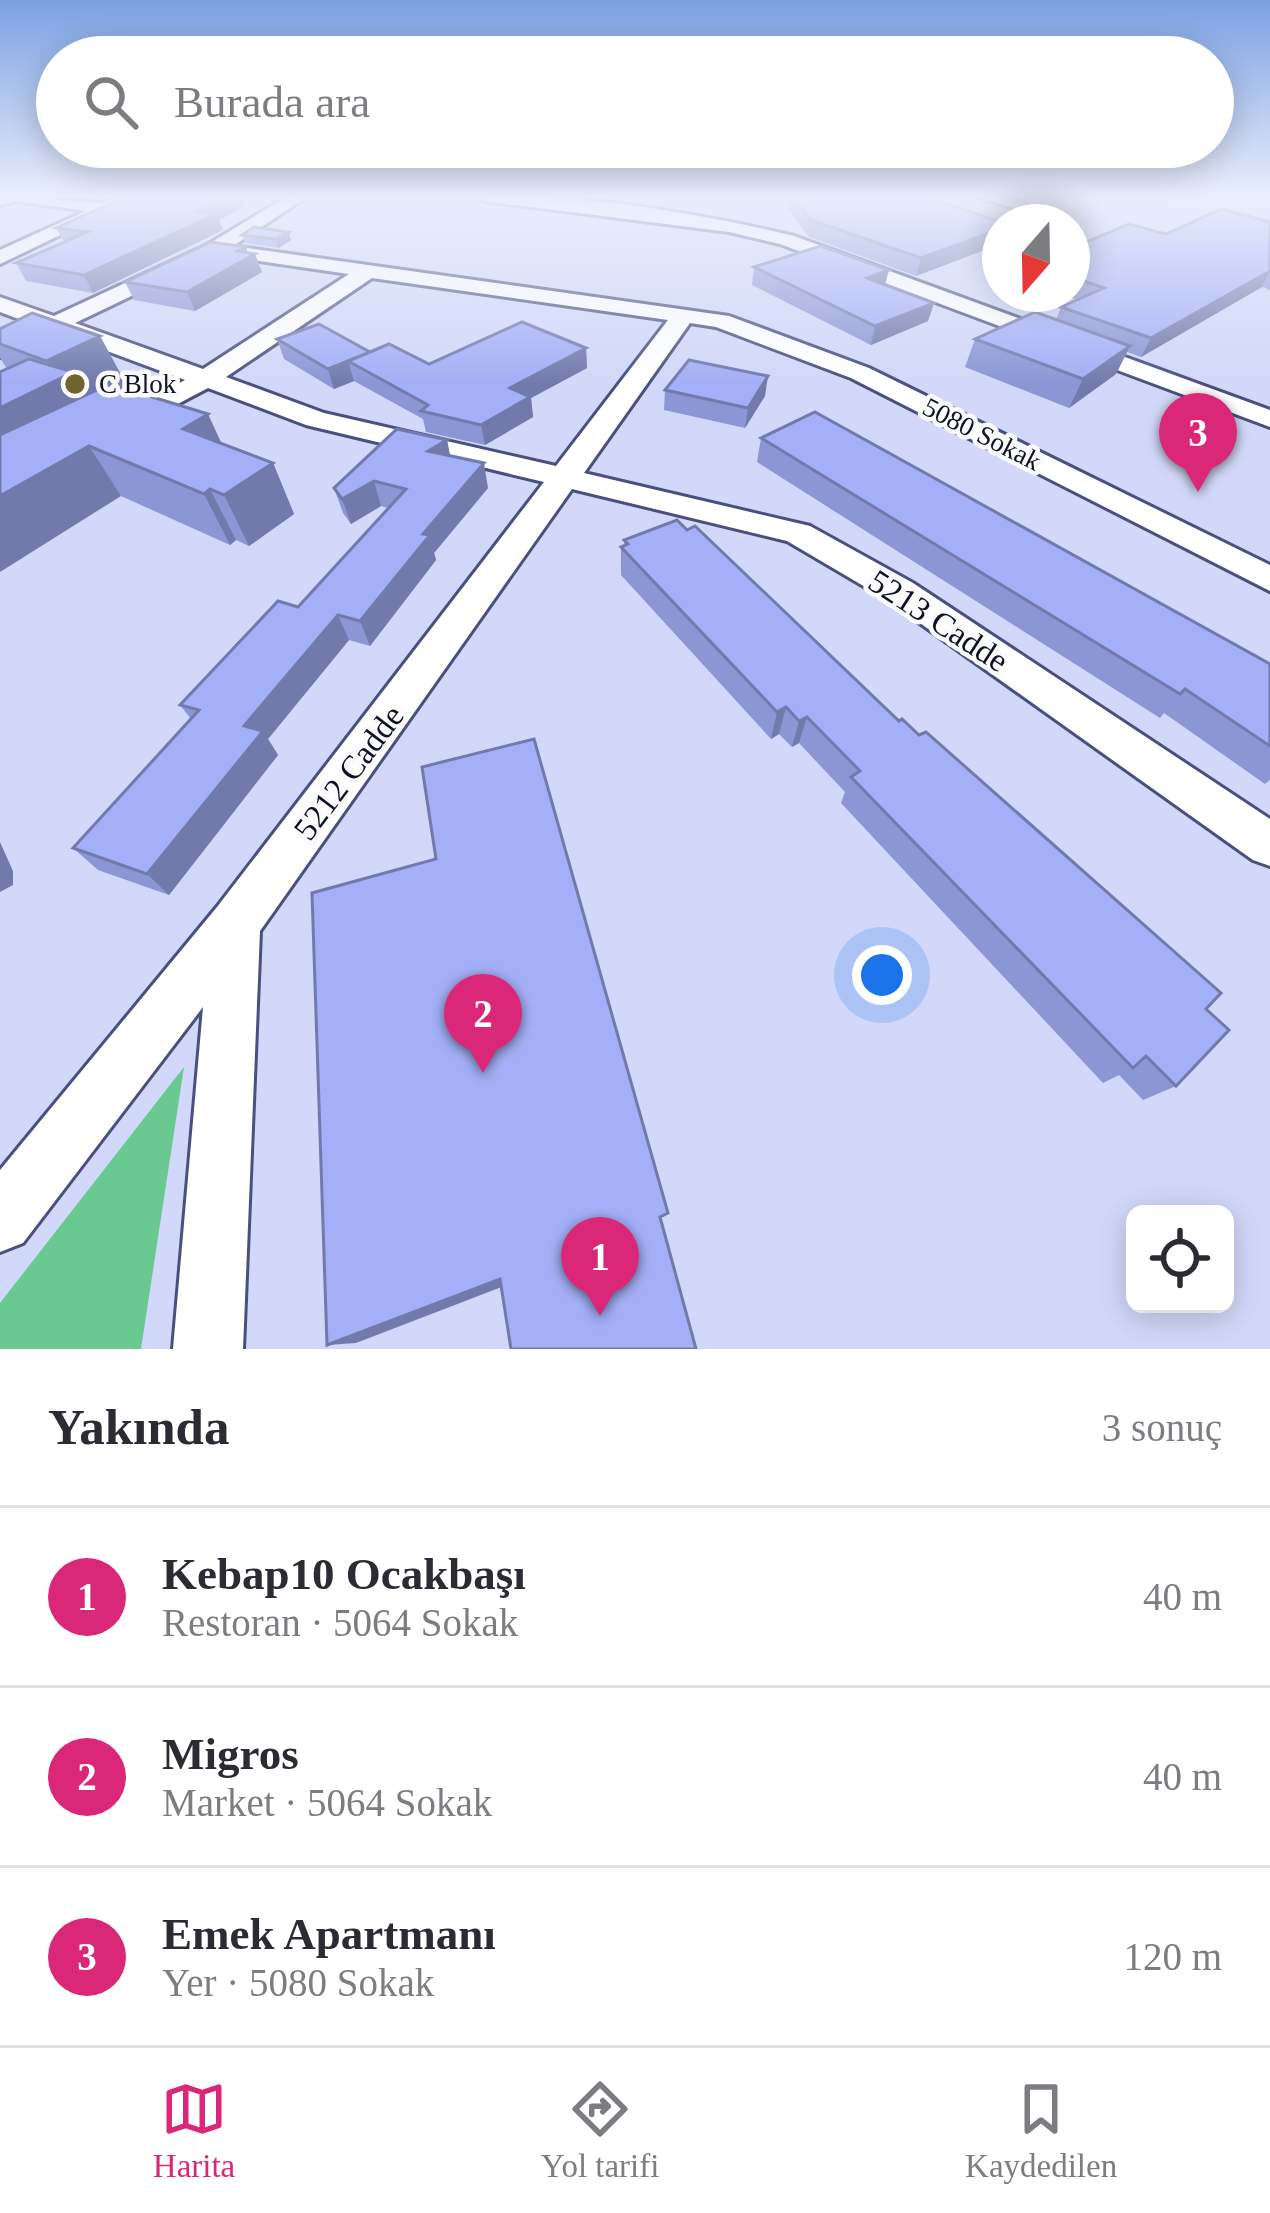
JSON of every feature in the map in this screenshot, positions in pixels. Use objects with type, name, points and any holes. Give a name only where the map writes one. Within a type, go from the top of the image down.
[{"type":"street","points":[[0,350],[193,259]]},
{"type":"street","name":"5080 Sokak","points":[[284,259],[721,321],[860,373],[1270,579]]},
{"type":"street","points":[[838,259],[1270,419]]},
{"type":"street","points":[[94,440],[206,379],[368,271]]},
{"type":"street","name":"5213 Cadde","points":[[0,304],[316,419],[798,532],[902,592],[1270,845]]},
{"type":"street","name":"5212 Cadde","points":[[0,1220],[235,924],[570,476],[684,315]]},
{"type":"street","points":[[208,1349],[235,924]]},
{"type":"green space","points":[[184,1067],[141,1349],[0,1349],[0,1303]]},
{"type":"building","points":[[25,259],[119,259],[84,275],[16,263]]},
{"type":"building","points":[[175,259],[246,259],[187,292],[125,282]]},
{"type":"building","points":[[780,259],[858,259],[889,270],[867,278],[934,303],[875,326],[754,267]]},
{"type":"building","points":[[1090,259],[1270,259],[1270,271],[1151,338],[1076,312],[1090,312],[1090,294],[1104,288],[1090,283]]},
{"type":"building","points":[[1035,312],[1130,346],[1083,379],[975,339]]},
{"type":"building","points":[[32,313],[100,336],[46,361],[0,344],[0,329]]},
{"type":"building","points":[[522,322],[586,348],[510,388],[530,397],[481,425],[421,411],[428,405],[348,361],[389,344],[429,364]]},
{"type":"building","points":[[319,324],[370,352],[328,369],[277,339]]},
{"type":"building","points":[[29,359],[73,372],[0,408],[0,372]]},
{"type":"building","points":[[689,360],[768,376],[748,408],[665,390]]},
{"type":"building","points":[[110,384],[208,414],[183,429],[273,463],[224,495],[210,489],[204,494],[89,446],[0,496],[0,435]]},
{"type":"building","points":[[815,412],[1270,664],[1270,746],[1185,689],[1180,694],[761,438]]},
{"type":"building","points":[[397,429],[447,440],[428,451],[484,463],[423,534],[430,535],[360,621],[338,615],[244,726],[263,731],[147,874],[73,848],[199,710],[180,705],[278,601],[298,607],[406,489],[374,481],[342,499],[334,488]]},
{"type":"building","points":[[677,520],[687,530],[695,526],[899,721],[919,735],[926,732],[1221,993],[1206,1009],[1229,1030],[1176,1086],[1146,1056],[1133,1068],[851,777],[860,771],[807,717],[799,721],[786,707],[777,712],[621,547],[628,544],[624,540]]},
{"type":"building","points":[[534,739],[668,1213],[660,1217],[696,1349],[511,1349],[500,1279],[327,1345],[312,893],[436,859],[422,767]]},
{"type":"place","name":"C Blok","points":[[75,384]]},
{"type":"place","name":"Emek Apartmanı","points":[[1198,492]]},
{"type":"place","name":"Migros","points":[[483,1073]]},
{"type":"place","name":"Kebap10 Ocakbaşı","points":[[600,1316]]}]
